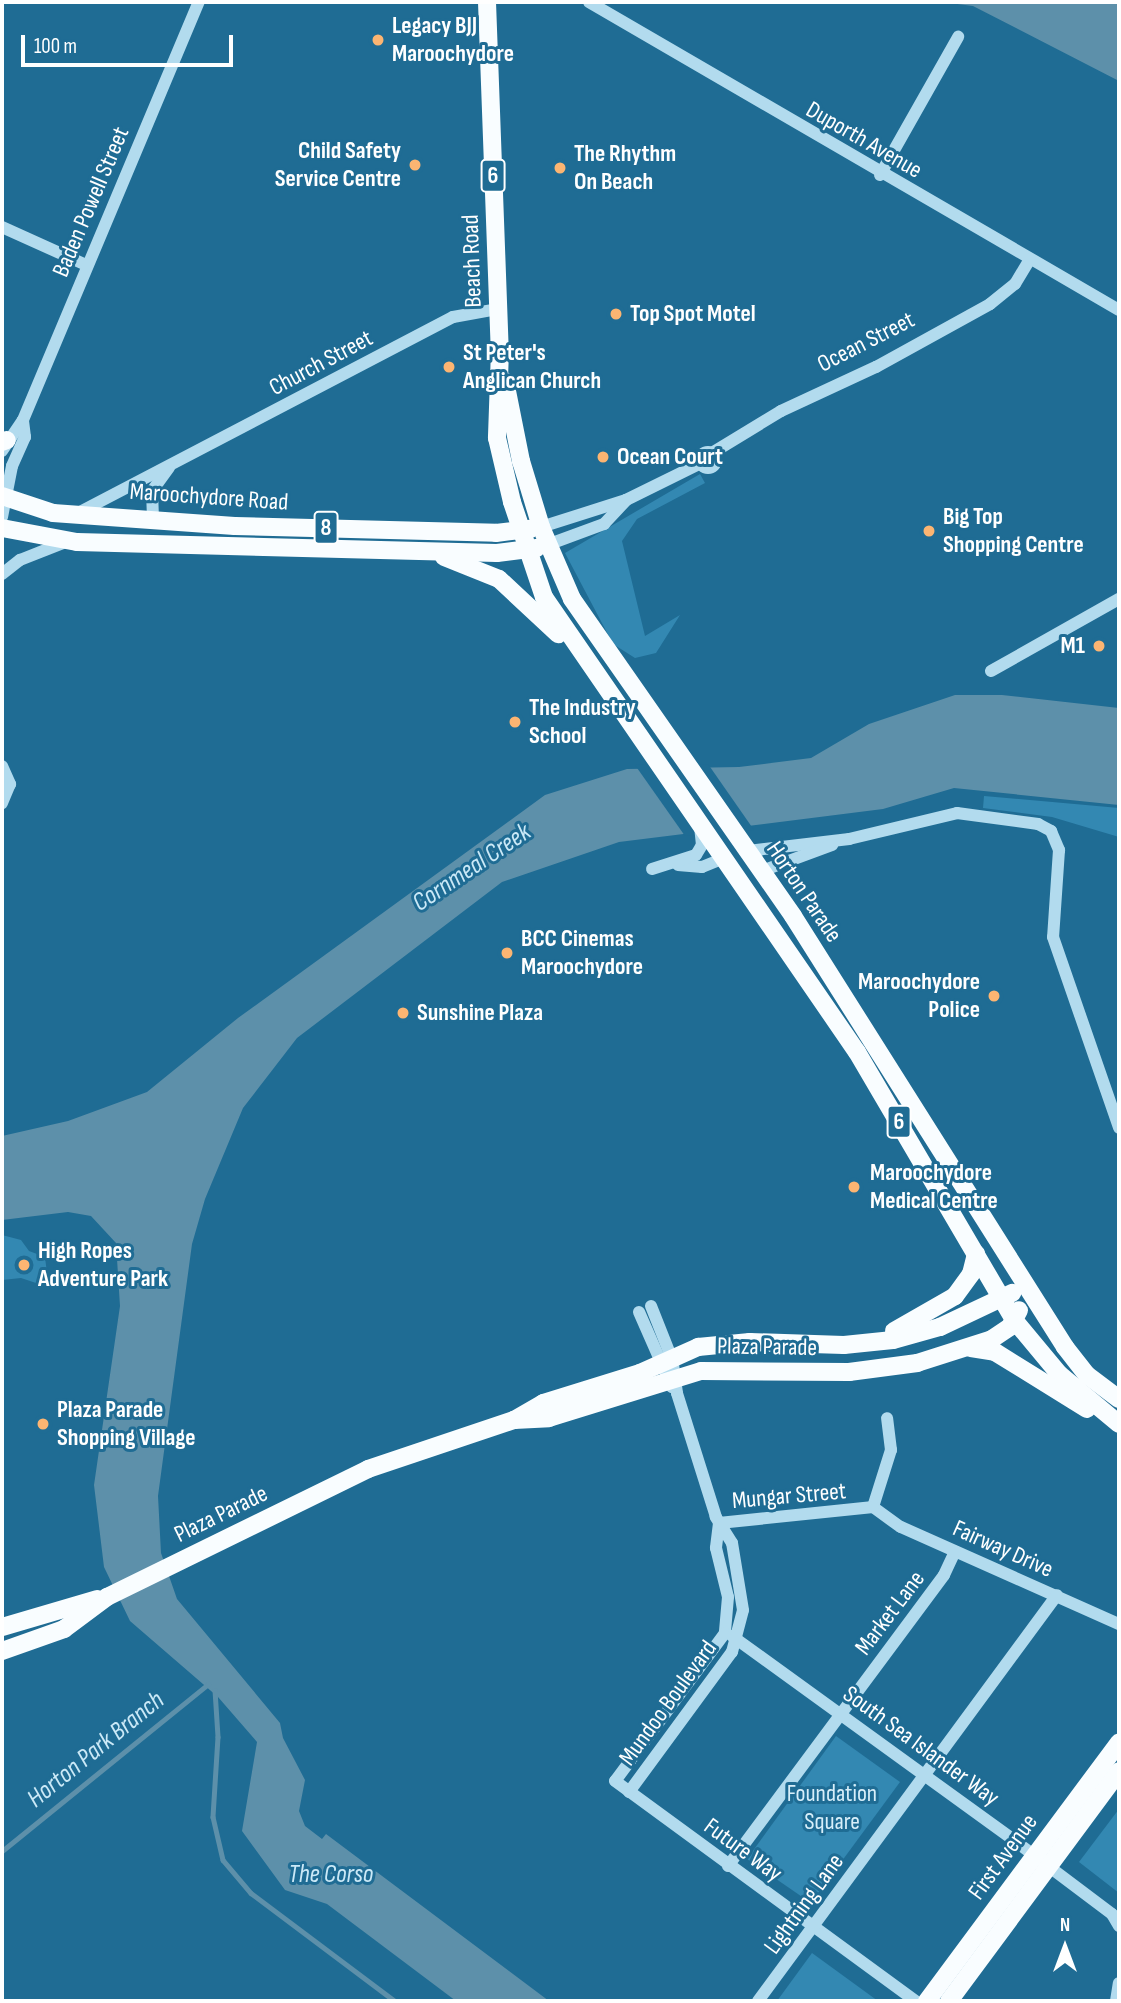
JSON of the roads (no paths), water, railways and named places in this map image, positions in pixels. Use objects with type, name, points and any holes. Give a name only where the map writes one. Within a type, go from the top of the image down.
[{"type":"main road","name":"Beach Road","points":[[487,2],[500,350],[498,438],[527,550]]},
{"type":"main road","name":"Beach Road","points":[[500,350],[514,434],[541,527]]},
{"type":"main road","name":"Maroochydore Road","points":[[4,497],[39,510],[234,526],[521,531],[541,527]]},
{"type":"main road","name":"Horton Parade","points":[[541,527],[572,599],[762,871],[1024,1288]]},
{"type":"main road","name":"Maroochydore Road","points":[[2,528],[68,541],[412,551],[527,550]]},
{"type":"main road","name":"8","points":[[527,550],[547,545]]},
{"type":"main road","name":"Horton Parade","points":[[527,550],[544,597],[578,653],[702,831],[724,858],[857,1052],[1002,1298]]},
{"type":"main road","points":[[412,551],[449,558],[499,579],[578,653]]},
{"type":"main road","points":[[625,720],[633,687]]},
{"type":"main road","points":[[724,858],[734,832]]},
{"type":"main road","points":[[724,858],[748,851]]},
{"type":"main road","points":[[724,858],[762,871]]},
{"type":"main road","points":[[856,1345],[917,1321],[950,1300],[967,1282],[976,1254]]},
{"type":"main road","points":[[1015,1321],[1024,1288]]},
{"type":"main road","name":"Plaza Parade","points":[[2,1651],[64,1629],[107,1597],[368,1469],[514,1420],[543,1403],[716,1343],[856,1345],[928,1331],[1024,1288]]},
{"type":"main road","name":"6","points":[[1024,1288],[1087,1375],[1119,1399]]},
{"type":"main road","name":"6","points":[[1002,1298],[1015,1321],[1059,1374],[1115,1421]]},
{"type":"main road","name":"Plaza Parade","points":[[514,1420],[549,1418],[674,1384],[701,1371],[742,1368],[849,1372],[917,1363],[967,1349],[1001,1334],[1015,1321]]},
{"type":"main road","points":[[967,1349],[995,1352],[1060,1395],[1115,1421]]},
{"type":"main road","name":"Plaza Parade","points":[[2,1627],[107,1597]]},
{"type":"main road","name":"First Avenue","points":[[948,2001],[1119,1742]]},
{"type":"main road","name":"First Avenue","points":[[927,2001],[1119,1771]]},
{"type":"street","name":"Baden Powell Street","points":[[4,444],[23,420],[199,2]]},
{"type":"street","name":"Duporth Avenue","points":[[589,2],[880,174],[1119,310]]},
{"type":"street","points":[[880,174],[958,37]]},
{"type":"street","points":[[2,227],[86,265]]},
{"type":"street","name":"Ocean Street","points":[[626,500],[701,463],[707,468],[714,465],[712,453],[781,411],[876,367],[990,304],[1015,284],[1030,259]]},
{"type":"street","name":"Church Street","points":[[76,514],[153,470],[169,468],[453,317],[498,309]]},
{"type":"street","name":"Baden Powell Street","points":[[2,517],[4,497],[25,436],[23,420]]},
{"type":"street","points":[[153,519],[152,491],[169,468]]},
{"type":"street","points":[[541,527],[626,500]]},
{"type":"street","points":[[547,545],[604,524],[626,500]]},
{"type":"street","points":[[2,574],[20,559],[68,541]]},
{"type":"street","points":[[990,671],[1119,599]]},
{"type":"street","points":[[2,766],[10,784],[2,803]]},
{"type":"street","points":[[748,851],[846,839],[964,813],[1038,824],[1051,831],[1059,850],[1053,937],[1119,1128]]},
{"type":"street","points":[[652,869],[696,855],[702,831]]},
{"type":"street","points":[[762,871],[846,839]]},
{"type":"street","points":[[669,864],[702,867],[724,858]]},
{"type":"street","name":"Mungar Street","points":[[645,1309],[674,1384],[719,1524],[873,1507]]},
{"type":"street","points":[[873,1507],[891,1450],[887,1418]]},
{"type":"street","name":"Fairway Drive","points":[[873,1507],[901,1527],[1119,1624]]},
{"type":"street","points":[[719,1524],[732,1543],[742,1581],[743,1609],[731,1635]]},
{"type":"street","name":"Market Lane","points":[[729,1866],[944,1575],[955,1551]]},
{"type":"street","name":"Lightning Lane","points":[[758,2001],[1057,1595]]},
{"type":"street","name":"South Sea Islander Way","points":[[731,1635],[1042,1861],[1112,1914],[1119,1926]]},
{"type":"street","name":"Mundoo Boulevard","points":[[615,1781],[731,1635]]},
{"type":"street","name":"Mundoo Boulevard","points":[[629,1792],[732,1652],[731,1635]]},
{"type":"street","name":"Future Way","points":[[615,1781],[916,2001]]},
{"type":"street","points":[[1116,2001],[1119,1983]]},
{"type":"water","points":[[942,2],[1119,2],[1119,81],[973,6]]},
{"type":"water","points":[[955,695],[1002,695],[1119,708],[1119,805],[954,788],[883,809],[619,842],[502,882],[297,1038],[243,1108],[205,1199],[192,1244],[158,1496],[161,1553],[177,1599],[280,1723],[283,1738],[305,1780],[299,1811],[305,1826],[322,1839],[326,1834],[549,2001],[456,2001],[327,1904],[285,1890],[242,1831],[257,1742],[218,1697],[130,1621],[104,1567],[94,1485],[120,1306],[116,1243],[91,1216],[68,1212],[2,1220],[2,1136],[68,1121],[147,1092],[238,1018],[545,795],[627,769],[739,767],[811,758],[869,724]]},
{"type":"waterway","name":"Horton Park Branch","points":[[2,1851],[208,1684]]},
{"type":"waterway","points":[[215,1690],[218,1737],[213,1817],[223,1860],[251,1893],[395,2001]]},
{"type":"place","name":"Legacy BJJ Maroochydore","points":[[378,40]]},
{"type":"place","name":"Child Safety Service Centre","points":[[415,165]]},
{"type":"place","name":"The Rhythm On Beach","points":[[560,168]]},
{"type":"place","name":"Top Spot Motel","points":[[616,314]]},
{"type":"place","name":"St Peter's Anglican Church","points":[[449,367]]},
{"type":"place","name":"Ocean Court","points":[[603,457]]},
{"type":"place","name":"Big Top Shopping Centre","points":[[929,531]]},
{"type":"place","name":"M1","points":[[1099,646]]},
{"type":"place","name":"The Industry School","points":[[515,722]]},
{"type":"place","name":"BCC Cinemas Maroochydore","points":[[507,953]]},
{"type":"place","name":"Maroochydore Police","points":[[994,996]]},
{"type":"place","name":"Sunshine Plaza","points":[[403,1013]]},
{"type":"place","name":"Maroochydore Medical Centre","points":[[854,1187]]},
{"type":"place","name":"High Ropes Adventure Park","points":[[24,1265]]},
{"type":"place","name":"Plaza Parade Shopping Village","points":[[43,1424]]},
{"type":"water label","name":"Cornmeal Creek","points":[[472,868]]},
{"type":"water label","name":"The Corso","points":[[331,1875]]},
{"type":"park label","name":"Foundation Square","points":[[832,1808]]}]
